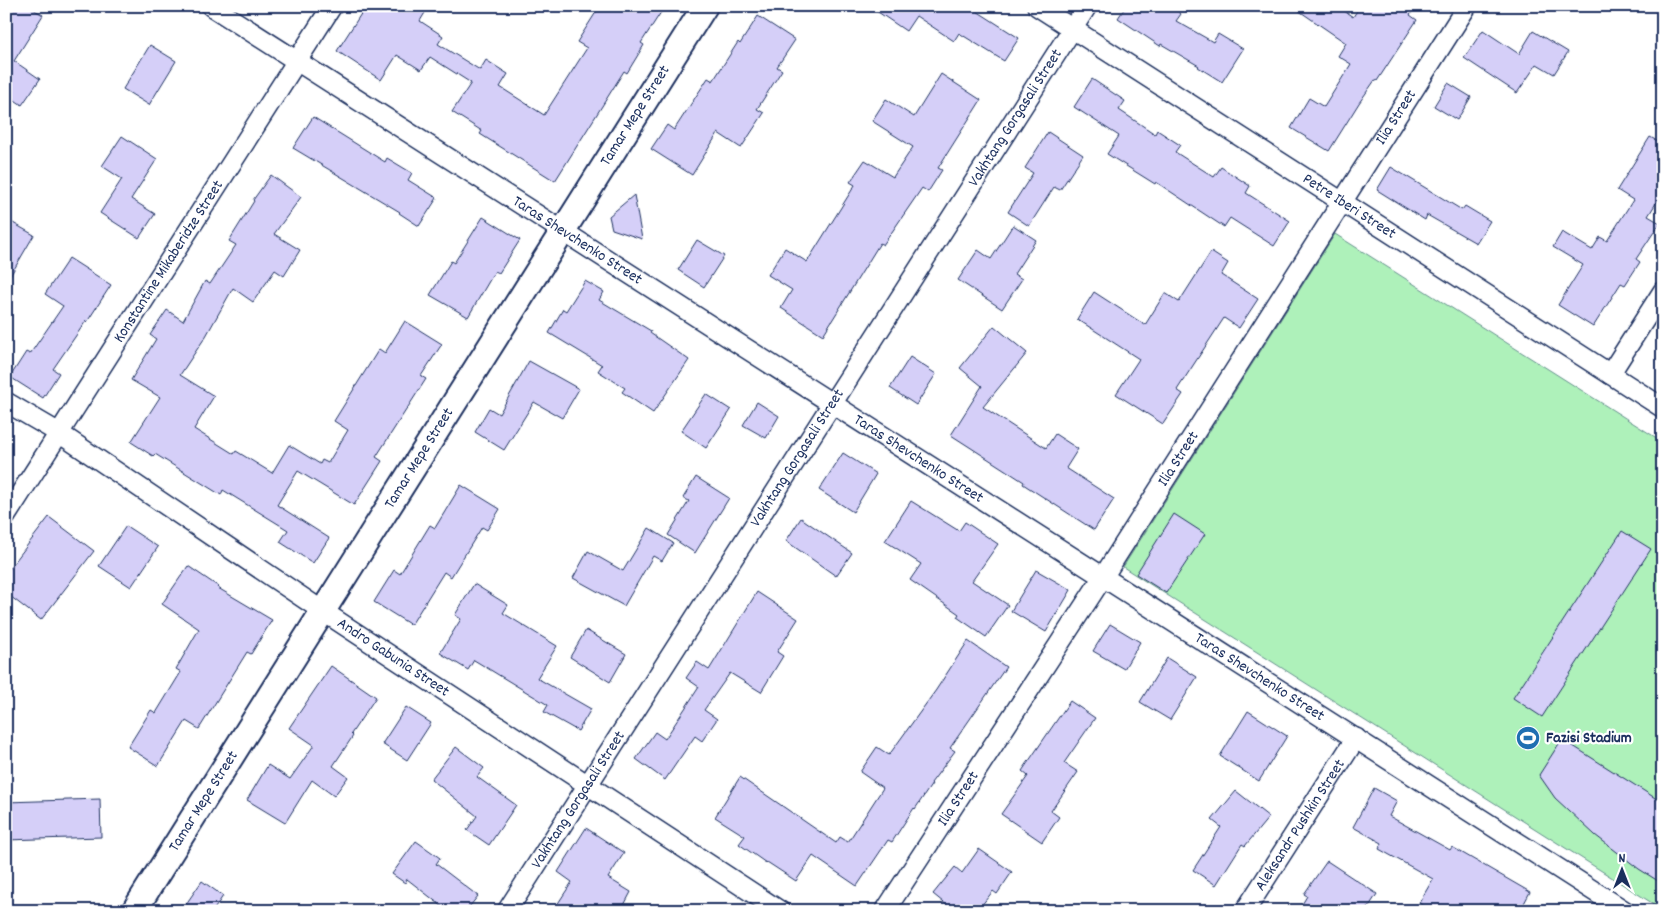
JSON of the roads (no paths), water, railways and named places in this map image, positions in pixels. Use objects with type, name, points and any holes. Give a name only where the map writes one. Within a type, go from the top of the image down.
[{"type":"street","name":"Taras Shevchenko Street","points":[[211,6],[1626,911]]},
{"type":"street","name":"Konstantine Mikaberidze Street","points":[[6,516],[332,6]]},
{"type":"street","name":"Tamar Mepe Street","points":[[134,911],[705,6]]},
{"type":"street","name":"Petre Iberi Street","points":[[1037,6],[1663,408]]},
{"type":"street","name":"Vakhtang Gorgasali Street","points":[[507,911],[1087,6]]},
{"type":"street","name":"Ilia Street","points":[[885,911],[1104,576],[1468,6]]},
{"type":"street","points":[[1610,374],[1663,291]]},
{"type":"street","name":"Andro Gabunia Street","points":[[6,402],[59,433],[324,612],[780,911]]},
{"type":"street","name":"Aleksandr Pushkin Street","points":[[1245,911],[1356,738]]},
{"type":"place","name":"Fazisi Stadium","points":[[1528,738]]}]
